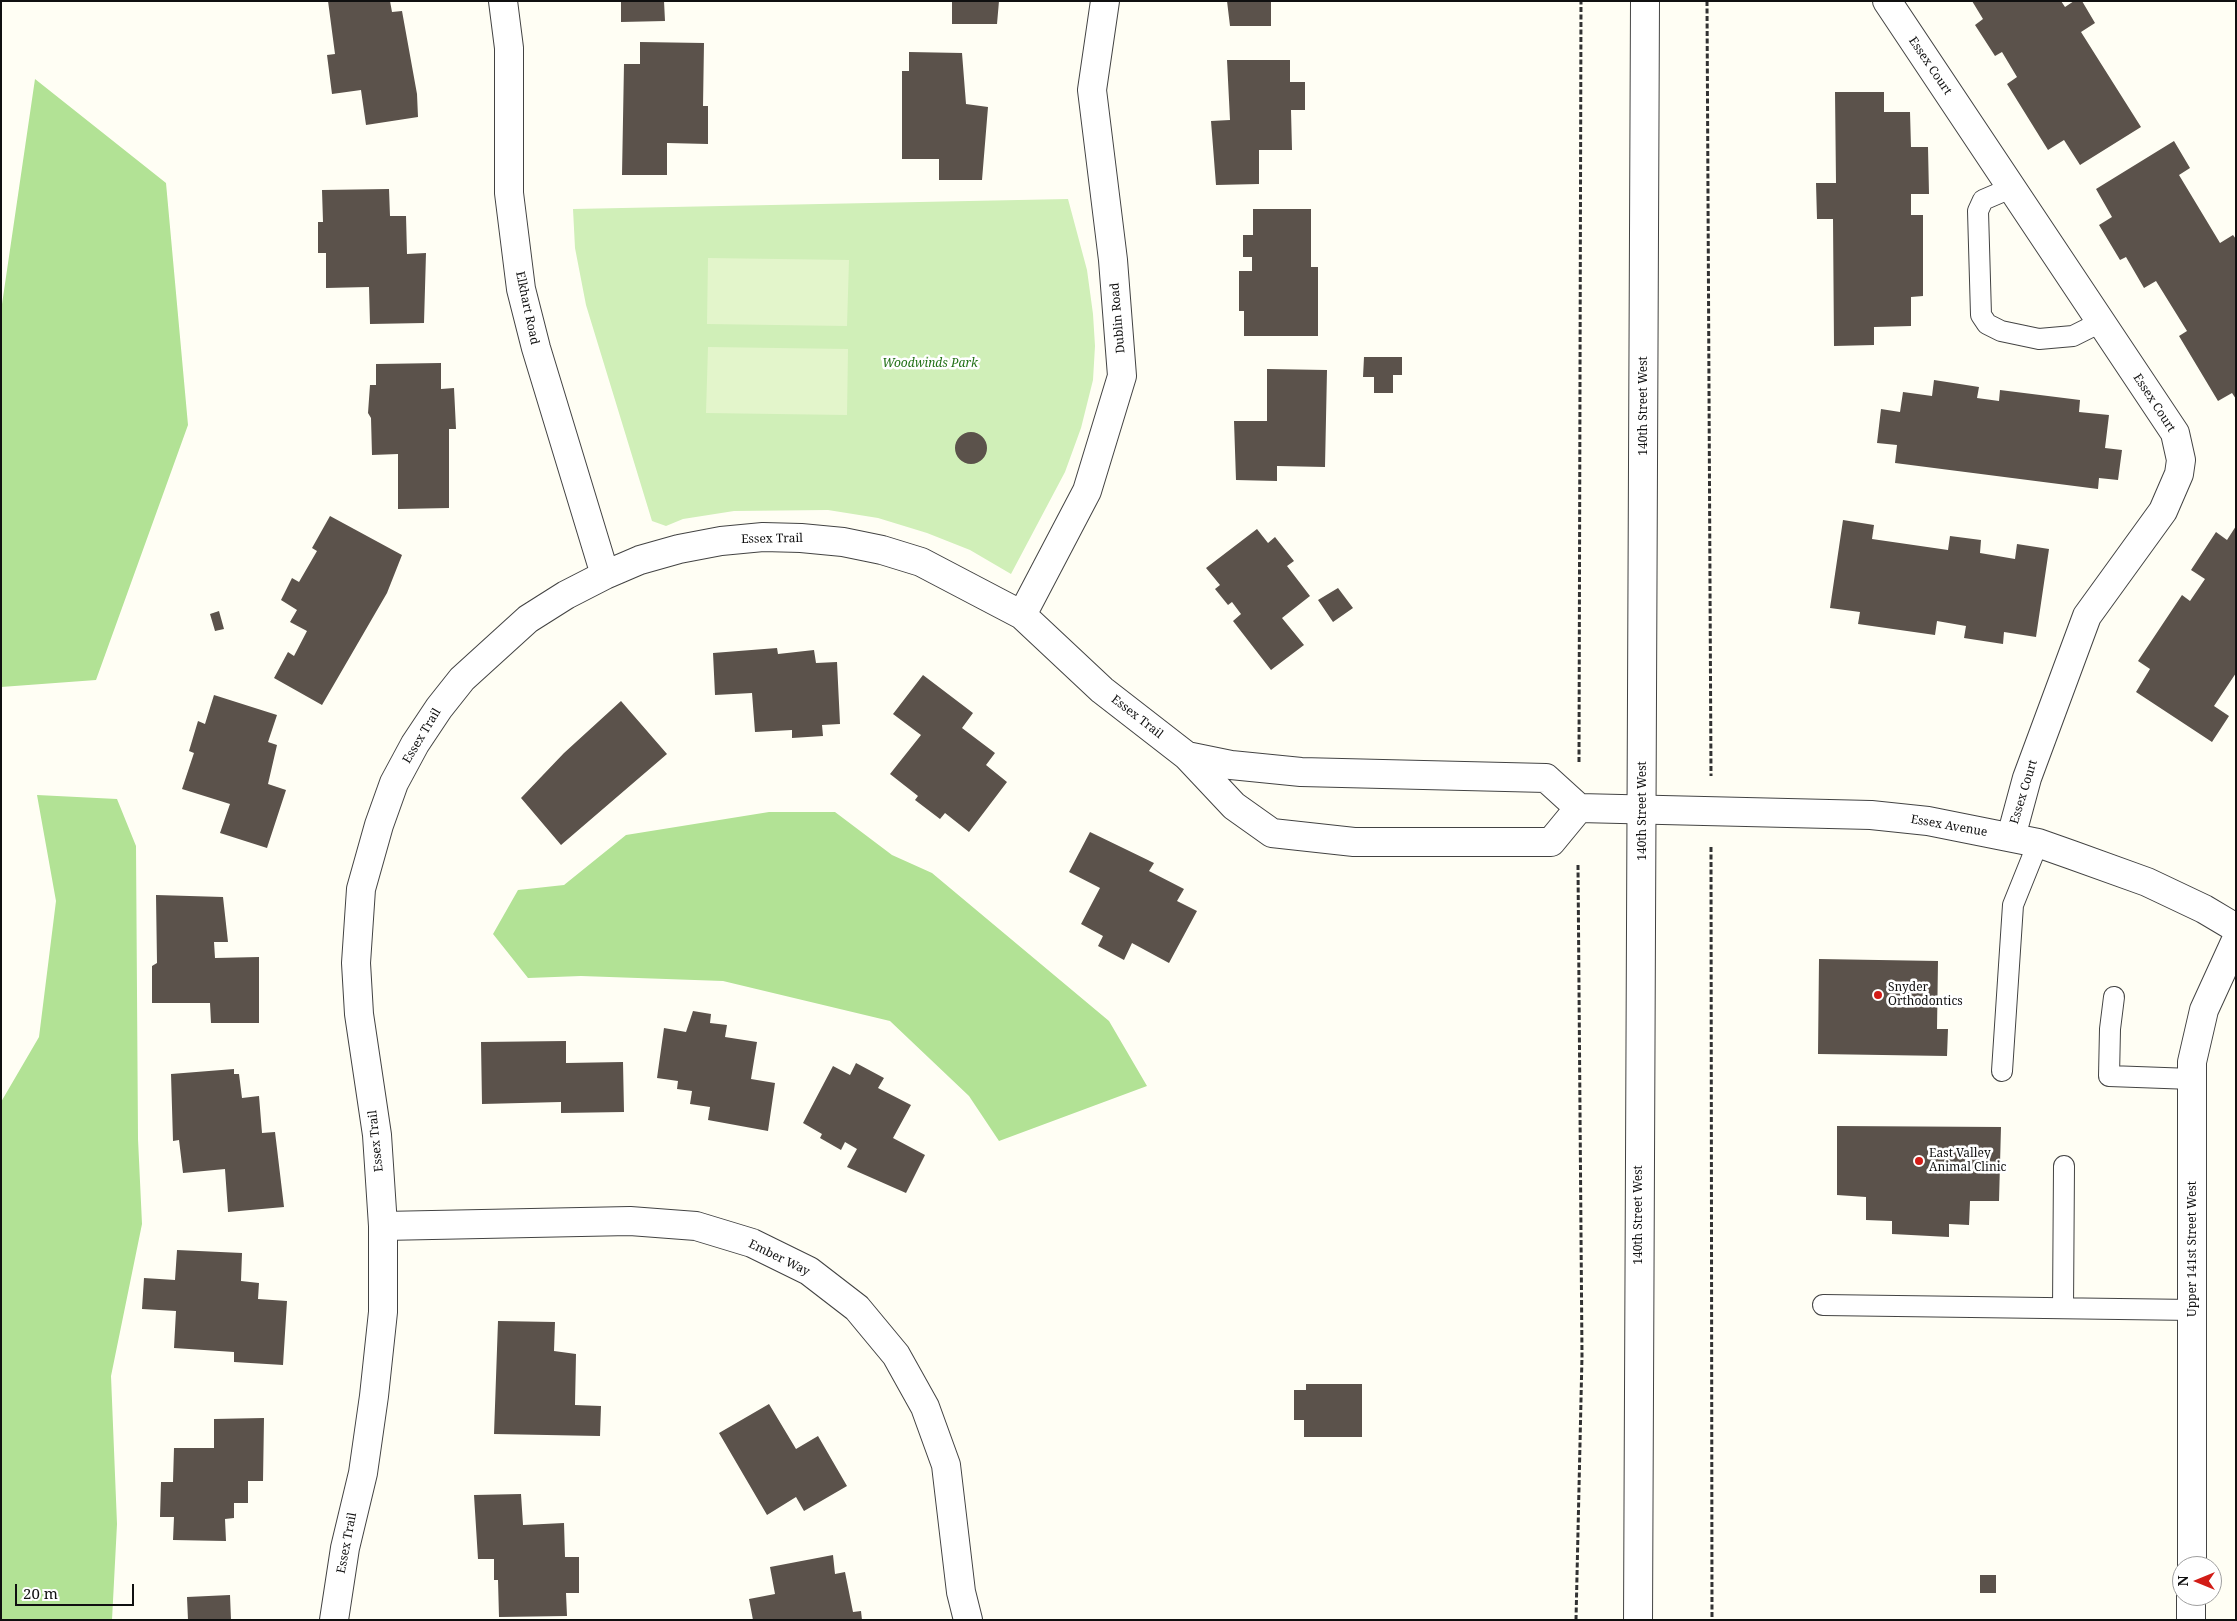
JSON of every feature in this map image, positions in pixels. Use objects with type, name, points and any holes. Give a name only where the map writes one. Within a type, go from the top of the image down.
[{"type":"street","name":"Elkhart Road","points":[[503,1],[509,48],[509,193],[521,289],[536,348],[605,575]]},
{"type":"street","name":"Dublin Road","points":[[1022,615],[1087,491],[1122,376],[1113,260],[1092,90],[1105,1]]},
{"type":"street","name":"140th Street West","points":[[1638,1620],[1645,1]]},
{"type":"street","name":"Essex Court","points":[[1887,1],[2175,433],[2181,460],[2179,474],[2163,512],[2087,616],[2027,778],[2011,837]]},
{"type":"street","name":"Essex Trail","points":[[334,1620],[345,1548],[363,1473],[383,1312],[383,1226],[377,1134],[359,1014],[356,962],[361,889],[379,825],[394,783],[415,744],[439,708],[462,679],[528,619],[566,595],[640,560],[679,549],[721,541],[763,537],[843,542],[882,550],[921,562],[1022,615],[1102,690],[1187,756],[1234,806],[1272,833],[1354,842],[1551,842],[1579,808],[1546,778],[1301,772],[1231,765],[1187,756]]},
{"type":"street","points":[[1579,808],[1643,810]]},
{"type":"street","name":"Essex Avenue","points":[[1643,810],[1871,815],[1928,821],[2011,837],[2038,843],[2147,882],[2204,909],[2236,928]]},
{"type":"street","name":"Upper 141st Street West","points":[[2192,1556],[2192,1062],[2204,1010],[2236,940]]},
{"type":"street","name":"Ember Way","points":[[383,1226],[630,1221],[696,1226],[752,1243],[809,1271],[857,1308],[896,1355],[925,1407],[946,1465],[961,1592],[968,1620]]},
{"type":"street","points":[[2191,1606],[2191,1620]]},
{"type":"lane","points":[[2011,188],[1983,200],[1978,211],[1981,314],[1988,324],[2001,331],[2039,338],[2073,336],[2100,322]]},
{"type":"lane","points":[[2002,1071],[2013,906],[2038,843]]},
{"type":"lane","points":[[2114,997],[2109,1076],[2192,1079]]},
{"type":"lane","points":[[2064,1166],[2064,1308]]},
{"type":"lane","points":[[1823,1305],[2193,1310]]},
{"type":"path","points":[[1579,808],[1581,1]]},
{"type":"path","points":[[1576,1620],[1582,1356],[1578,872]]},
{"type":"green space","points":[[35,79],[166,183],[188,425],[96,680],[1,687],[1,311]]},
{"type":"green space","name":"Woodwinds Park","points":[[1068,199],[1087,270],[1095,346],[1093,380],[1081,428],[1065,472],[1011,574],[970,550],[927,533],[878,518],[828,510],[734,511],[683,519],[666,526],[652,521],[586,305],[575,248],[573,209]]},
{"type":"green space","points":[[708,258],[849,260],[847,326],[707,324]]},
{"type":"green space","points":[[708,347],[848,349],[847,415],[706,413]]},
{"type":"green space","points":[[37,795],[117,799],[136,846],[138,1139],[142,1224],[111,1376],[117,1524],[112,1620],[1,1620],[1,1102],[39,1037],[56,901]]},
{"type":"green space","points":[[769,812],[835,812],[892,855],[932,873],[1109,1021],[1147,1086],[999,1141],[969,1096],[890,1021],[723,981],[581,976],[528,978],[493,934],[518,890],[564,885],[626,835]]},
{"type":"building","points":[[328,1],[390,1],[392,12],[402,11],[417,94],[418,117],[366,125],[361,90],[332,94],[327,55],[335,54]]},
{"type":"building","points":[[621,1],[664,1],[665,21],[621,22]]},
{"type":"building","points":[[952,1],[999,1],[997,24],[952,24]]},
{"type":"building","points":[[1227,1],[1271,1],[1271,26],[1230,26]]},
{"type":"building","points":[[1972,1],[2061,1],[2065,7],[2074,1],[2082,1],[2095,23],[2081,32],[2141,127],[2080,165],[2064,140],[2048,150],[2007,84],[2017,77],[2002,52],[1995,56],[1975,25],[1983,19]]},
{"type":"building","points":[[640,42],[704,43],[703,106],[708,106],[708,144],[667,143],[667,175],[622,175],[624,64],[640,64]]},
{"type":"building","points":[[909,52],[962,53],[966,104],[988,107],[982,180],[939,180],[939,159],[902,159],[902,71],[909,71]]},
{"type":"building","points":[[1227,60],[1290,60],[1290,82],[1305,82],[1305,110],[1291,110],[1292,150],[1259,150],[1259,184],[1216,185],[1211,121],[1230,120]]},
{"type":"building","points":[[1835,92],[1884,92],[1884,112],[1910,112],[1911,147],[1928,147],[1929,194],[1911,194],[1911,215],[1923,215],[1923,296],[1911,297],[1911,326],[1874,327],[1874,345],[1834,346],[1833,219],[1817,219],[1816,183],[1836,183]]},
{"type":"building","points":[[2174,141],[2190,168],[2179,175],[2220,243],[2233,235],[2236,239],[2236,399],[2232,393],[2218,401],[2179,336],[2187,331],[2156,281],[2144,288],[2126,257],[2120,260],[2099,225],[2112,217],[2096,189]]},
{"type":"building","points":[[389,189],[390,216],[406,216],[407,254],[426,253],[424,323],[370,324],[369,287],[326,288],[326,253],[318,253],[318,222],[323,222],[322,190]]},
{"type":"building","points":[[1253,209],[1311,209],[1311,267],[1318,267],[1318,336],[1244,336],[1244,311],[1239,311],[1239,271],[1252,271],[1252,257],[1243,257],[1243,235],[1253,235]]},
{"type":"building","points":[[1364,357],[1402,357],[1402,375],[1393,375],[1393,393],[1374,393],[1374,377],[1363,377]]},
{"type":"building","points":[[441,363],[441,389],[454,388],[456,429],[449,429],[449,508],[398,509],[398,454],[372,455],[371,418],[368,413],[370,385],[376,385],[376,364]]},
{"type":"building","points":[[1267,369],[1327,370],[1325,467],[1277,466],[1277,481],[1236,480],[1234,421],[1267,421]]},
{"type":"building","points":[[1934,380],[1979,387],[1977,398],[1999,401],[2000,390],[2080,400],[2079,412],[2109,415],[2105,448],[2122,450],[2118,480],[2099,478],[2098,489],[1895,463],[1897,445],[1877,443],[1881,409],[1900,412],[1903,392],[1932,396]]},
{"type":"building","points":[[971,432],[977,433],[982,437],[986,442],[986,454],[982,459],[977,463],[971,464],[965,463],[960,459],[956,454],[955,448],[956,442],[960,437],[965,433]]},
{"type":"building","points":[[330,516],[402,555],[387,593],[322,705],[274,678],[288,652],[294,656],[307,631],[290,622],[297,610],[281,600],[292,578],[299,582],[317,551],[312,548]]},
{"type":"building","points":[[1843,520],[1874,525],[1872,539],[1948,550],[1950,536],[1981,540],[1980,553],[2015,559],[2017,544],[2049,549],[2036,637],[2004,632],[2003,644],[1964,638],[1966,626],[1937,621],[1935,635],[1858,624],[1860,612],[1830,608]]},
{"type":"building","points":[[2236,526],[2236,673],[2214,706],[2229,716],[2212,742],[2136,692],[2150,669],[2138,661],[2182,595],[2190,601],[2205,579],[2191,570],[2216,532],[2227,540]]},
{"type":"building","points":[[1257,529],[1268,543],[1275,537],[1294,561],[1287,566],[1310,596],[1282,618],[1304,645],[1271,670],[1233,621],[1241,614],[1232,602],[1228,605],[1215,589],[1220,585],[1206,568]]},
{"type":"building","points":[[1338,588],[1353,608],[1333,622],[1318,600]]},
{"type":"building","points":[[219,611],[224,629],[215,631],[210,614]]},
{"type":"building","points":[[777,648],[778,654],[814,650],[816,663],[837,662],[840,724],[822,725],[823,736],[792,738],[792,730],[755,732],[752,693],[715,695],[713,653]]},
{"type":"building","points":[[923,675],[973,713],[962,728],[995,753],[986,765],[1007,782],[969,832],[945,813],[940,819],[915,800],[918,796],[890,774],[921,735],[893,714]]},
{"type":"building","points":[[214,695],[277,715],[268,742],[277,745],[268,784],[286,790],[267,848],[220,833],[230,804],[182,789],[194,753],[189,751],[198,721],[205,724]]},
{"type":"building","points":[[621,701],[667,754],[561,845],[521,798],[564,753]]},
{"type":"building","points":[[1090,832],[1154,863],[1149,871],[1184,889],[1177,901],[1197,911],[1169,963],[1132,943],[1124,960],[1098,946],[1103,936],[1081,924],[1100,888],[1069,872]]},
{"type":"building","points":[[156,895],[223,897],[228,942],[214,942],[215,958],[259,957],[259,1023],[211,1023],[210,1003],[152,1003],[152,966],[157,963]]},
{"type":"building","name":"Snyder Orthodontics","points":[[1819,959],[1938,961],[1937,1029],[1948,1029],[1947,1056],[1818,1054]]},
{"type":"building","points":[[693,1011],[711,1014],[710,1023],[727,1025],[725,1037],[757,1042],[751,1079],[775,1083],[768,1131],[708,1120],[710,1107],[690,1104],[692,1091],[677,1089],[678,1081],[657,1078],[664,1028],[686,1032]]},
{"type":"building","points":[[566,1041],[566,1063],[623,1062],[624,1112],[561,1113],[561,1102],[482,1104],[481,1042]]},
{"type":"building","points":[[856,1063],[884,1078],[878,1088],[911,1105],[893,1138],[925,1155],[906,1193],[847,1167],[857,1149],[845,1142],[841,1150],[820,1138],[822,1134],[803,1123],[833,1066],[850,1075]]},
{"type":"building","points":[[234,1069],[234,1074],[239,1074],[242,1098],[259,1096],[262,1133],[275,1132],[284,1207],[228,1212],[225,1169],[183,1173],[179,1140],[173,1141],[171,1074]]},
{"type":"building","name":"East Valley Animal Clinic","points":[[1837,1126],[2001,1127],[1999,1201],[1970,1201],[1969,1225],[1949,1224],[1949,1237],[1892,1234],[1892,1221],[1866,1220],[1866,1197],[1837,1195]]},
{"type":"building","points":[[177,1250],[242,1253],[241,1281],[259,1283],[258,1299],[287,1301],[283,1365],[234,1362],[234,1352],[174,1348],[176,1311],[142,1309],[144,1278],[175,1280]]},
{"type":"building","points":[[498,1321],[555,1322],[554,1351],[576,1354],[575,1405],[601,1406],[600,1436],[494,1434]]},
{"type":"building","points":[[1306,1384],[1362,1384],[1362,1437],[1304,1437],[1304,1420],[1294,1420],[1294,1390],[1306,1390]]},
{"type":"building","points":[[769,1404],[796,1449],[818,1436],[847,1486],[804,1511],[796,1497],[767,1515],[719,1433]]},
{"type":"building","points":[[264,1418],[263,1481],[248,1481],[248,1503],[234,1503],[234,1518],[225,1519],[226,1541],[173,1540],[174,1517],[160,1517],[161,1482],[173,1482],[174,1448],[214,1448],[214,1419]]},
{"type":"building","points":[[521,1494],[523,1525],[564,1523],[565,1557],[579,1557],[579,1593],[566,1593],[567,1616],[499,1617],[498,1580],[494,1580],[494,1559],[478,1559],[474,1495]]},
{"type":"building","points":[[833,1555],[835,1574],[845,1572],[853,1612],[861,1611],[862,1620],[753,1620],[749,1599],[775,1594],[770,1567]]},
{"type":"building","points":[[1980,1575],[1996,1575],[1996,1593],[1980,1593]]},
{"type":"building","points":[[230,1595],[231,1620],[188,1620],[187,1597]]},
{"type":"place","name":"Snyder Orthodontics","points":[[1878,995]]},
{"type":"place","name":"East Valley Animal Clinic","points":[[1919,1161]]}]
